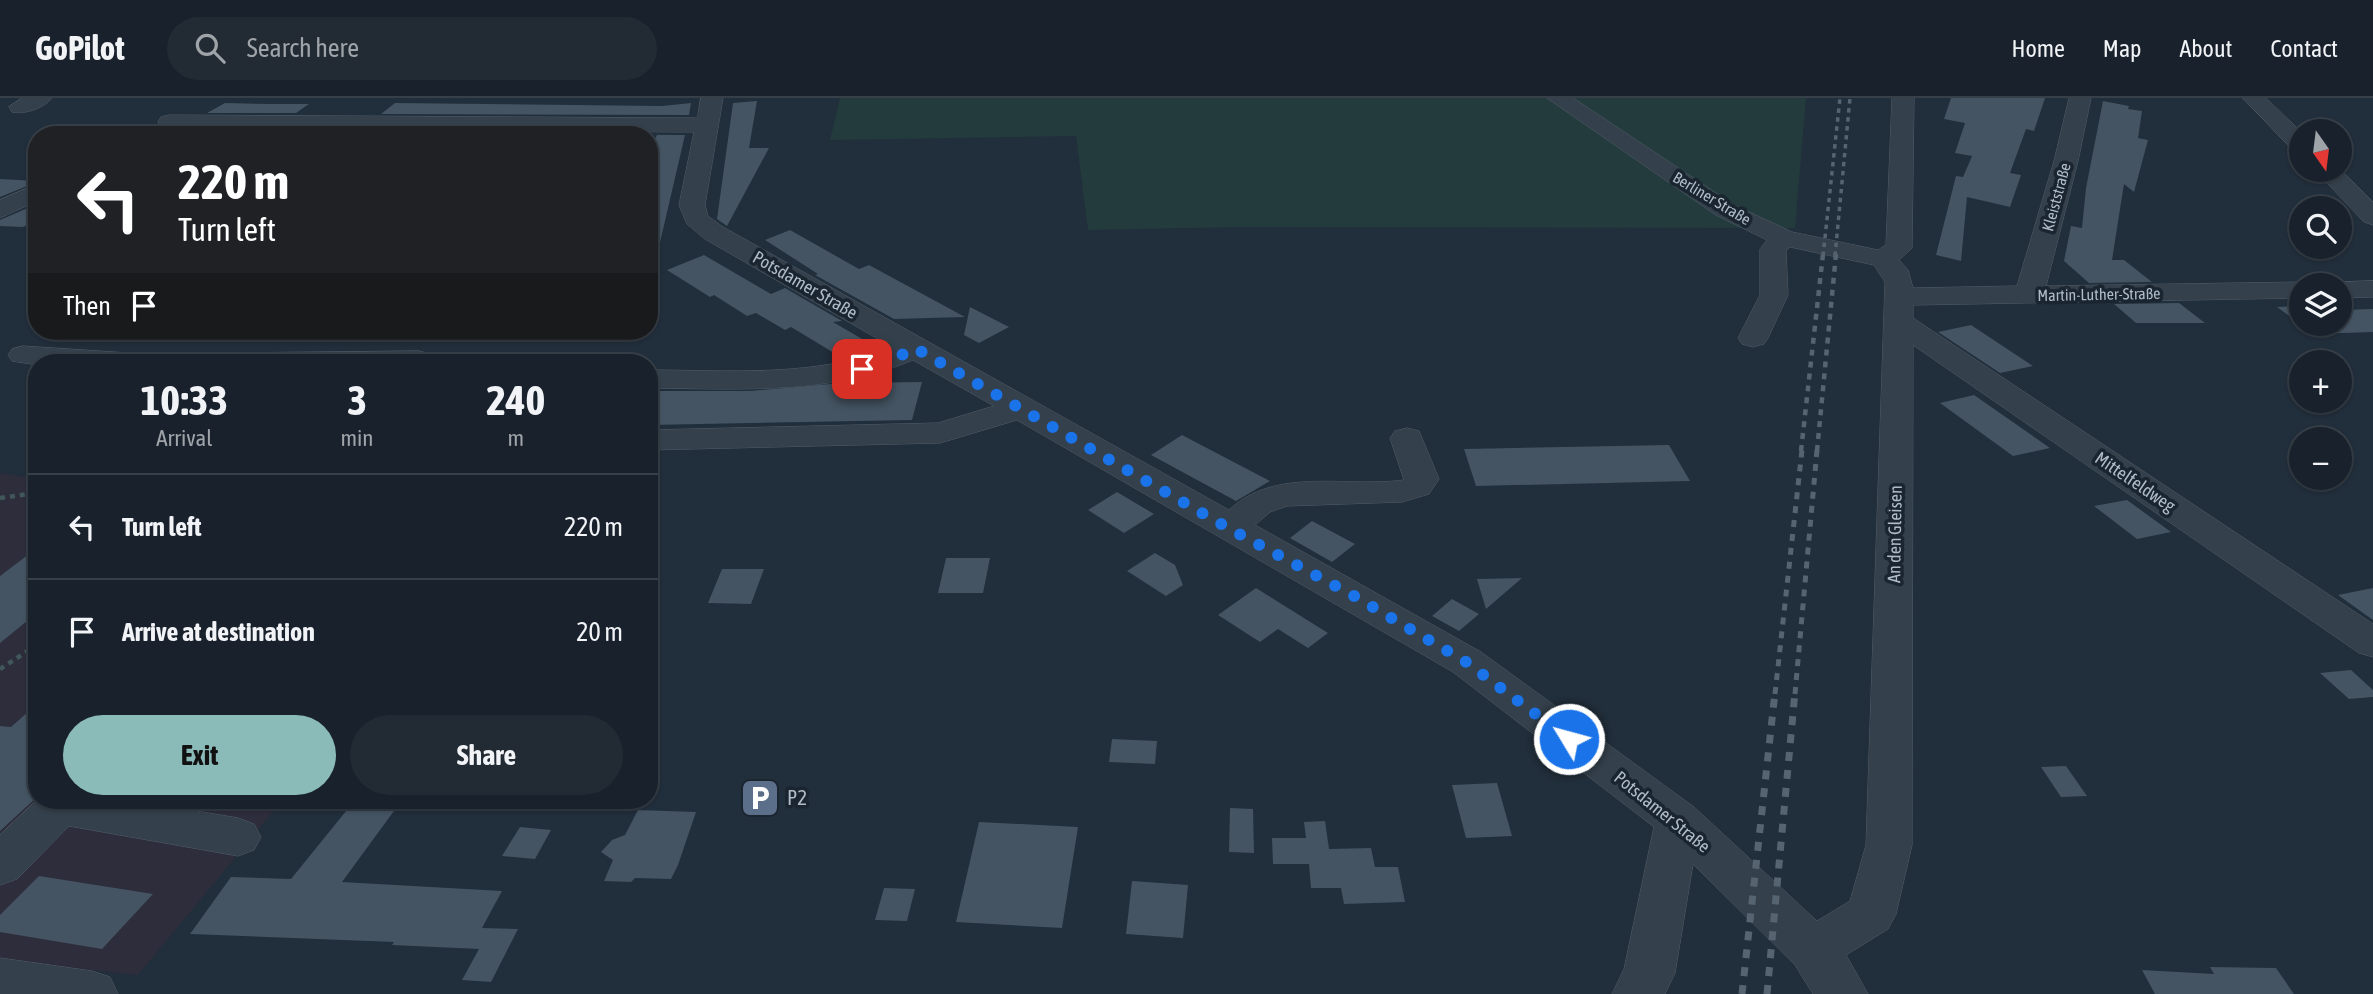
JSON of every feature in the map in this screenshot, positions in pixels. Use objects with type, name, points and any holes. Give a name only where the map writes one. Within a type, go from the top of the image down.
[{"type":"street","points":[[20,107],[41,98]]},
{"type":"street","points":[[161,126],[214,98]]},
{"type":"street","name":"Berliner Straße","points":[[1558,98],[1725,210],[1784,238],[1883,259]]},
{"type":"street","points":[[1883,259],[1899,248],[1903,98]]},
{"type":"street","name":"Kleiststraße","points":[[2029,295],[2066,161],[2080,98]]},
{"type":"street","points":[[2255,98],[2289,133]]},
{"type":"street","points":[[169,122],[709,111]]},
{"type":"street","name":"Potsdamer Straße","points":[[709,111],[692,205],[696,219],[714,233],[1018,409],[1356,597],[1466,662],[1678,820],[1831,977]]},
{"type":"street","points":[[2339,182],[2373,217]]},
{"type":"street","points":[[0,210],[28,196]]},
{"type":"street","points":[[1753,338],[1774,295],[1773,248],[1784,238]]},
{"type":"street","name":"An den Gleisen","points":[[1831,977],[1871,914],[1889,845],[1893,740],[1899,282],[1894,270],[1883,259]]},
{"type":"street","points":[[2352,290],[2373,289]]},
{"type":"street","name":"Martin-Luther-Straße","points":[[1897,309],[2029,295],[2289,290]]},
{"type":"street","name":"Mittelfeldweg","points":[[1897,309],[2373,643]]},
{"type":"street","points":[[658,379],[807,375],[862,369],[894,359],[915,348]]},
{"type":"street","points":[[658,440],[940,433],[1018,409]]},
{"type":"street","points":[[1230,529],[1259,503],[1275,498],[1311,493],[1402,491],[1417,487],[1422,479],[1407,438]]},
{"type":"street","points":[[0,865],[57,809]]},
{"type":"street","points":[[77,809],[238,837]]},
{"type":"street","points":[[1638,994],[1649,973],[1678,820]]},
{"type":"street","points":[[0,981],[92,994]]},
{"type":"lane","points":[[23,355],[28,355]]},
{"type":"path","points":[[0,498],[28,494]]},
{"type":"path","points":[[0,669],[28,651]]},
{"type":"shaded area","points":[[0,473],[28,478],[28,809],[276,809],[138,975],[0,960]]},
{"type":"green space","points":[[840,98],[1806,98],[1795,228],[1241,227],[1088,230],[1076,136],[830,140]]},
{"type":"building","points":[[1951,98],[2045,98],[2034,131],[2026,129],[2010,173],[2021,175],[2010,207],[1967,197],[1961,261],[1936,255],[1956,176],[1963,177],[1972,156],[1955,153],[1965,123],[1944,119]]},
{"type":"building","points":[[757,101],[749,148],[769,148],[727,226],[717,219],[733,103]]},
{"type":"building","points":[[2103,101],[2142,111],[2138,138],[2148,140],[2134,192],[2124,184],[2112,260],[2124,260],[2152,282],[2089,283],[2064,261],[2071,226],[2082,228],[2086,188]]},
{"type":"building","points":[[225,103],[309,104],[296,113],[207,113]]},
{"type":"building","points":[[395,103],[662,106],[691,103],[689,115],[381,114]]},
{"type":"building","points":[[658,135],[685,135],[658,251]]},
{"type":"building","points":[[0,179],[28,181],[28,186],[0,197]]},
{"type":"building","points":[[28,208],[28,224],[23,227],[0,226],[0,220]]},
{"type":"building","points":[[790,230],[859,269],[869,265],[965,317],[894,319],[815,275],[818,274],[765,240]]},
{"type":"building","points":[[704,255],[771,294],[785,288],[842,321],[833,322],[874,346],[844,359],[791,327],[785,330],[756,313],[747,316],[667,270]]},
{"type":"building","points":[[2179,303],[2205,323],[2136,323],[2114,304]]},
{"type":"building","points":[[2289,306],[2289,316],[2277,307]]},
{"type":"building","points":[[970,307],[1009,327],[979,343],[964,335]]},
{"type":"building","points":[[2373,309],[2373,332],[2352,333],[2352,310]]},
{"type":"building","points":[[1971,325],[2033,366],[2000,373],[1938,332]]},
{"type":"building","points":[[922,382],[912,420],[658,425],[658,391],[750,391],[841,383]]},
{"type":"building","points":[[1974,395],[2050,448],[2013,456],[1940,403]]},
{"type":"building","points":[[1182,435],[1270,481],[1236,501],[1151,455]]},
{"type":"building","points":[[1669,445],[1690,481],[1476,486],[1464,449]]},
{"type":"building","points":[[1117,492],[1154,514],[1124,533],[1088,510]]},
{"type":"building","points":[[2127,500],[2171,532],[2137,539],[2094,506]]},
{"type":"building","points":[[1312,521],[1355,544],[1332,562],[1290,538]]},
{"type":"building","points":[[1155,553],[1175,565],[1183,585],[1166,596],[1127,571]]},
{"type":"building","points":[[28,555],[28,620],[0,643],[0,576]]},
{"type":"building","points":[[946,558],[990,558],[983,593],[938,593]]},
{"type":"building","points":[[722,569],[764,569],[751,604],[708,603]]},
{"type":"building","points":[[1522,578],[1486,609],[1477,579]]},
{"type":"building","points":[[1256,588],[1328,633],[1308,648],[1278,629],[1260,642],[1218,615]]},
{"type":"building","points":[[2373,588],[2373,620],[2338,595]]},
{"type":"building","points":[[1452,599],[1479,614],[1459,631],[1432,616]]},
{"type":"building","points":[[2351,670],[2373,690],[2373,697],[2349,699],[2320,673]]},
{"type":"building","points":[[28,712],[28,805],[0,831],[0,726],[11,727]]},
{"type":"building","points":[[1112,739],[1157,741],[1155,764],[1109,762]]},
{"type":"building","points":[[2066,766],[2087,796],[2061,797],[2041,767]]},
{"type":"building","points":[[1497,783],[1512,836],[1466,838],[1452,785]]},
{"type":"building","points":[[1230,808],[1253,809],[1254,853],[1229,852]]},
{"type":"building","points":[[348,809],[395,809],[342,882],[502,891],[482,928],[518,929],[491,982],[462,980],[479,949],[392,945],[394,942],[190,934],[231,877],[291,879]]},
{"type":"building","points":[[638,810],[696,812],[678,865],[671,879],[604,881],[613,860],[601,852],[612,840],[625,835]]},
{"type":"building","points":[[1325,821],[1329,849],[1371,848],[1375,867],[1398,867],[1405,902],[1344,904],[1341,888],[1311,888],[1309,864],[1273,864],[1272,838],[1306,838],[1304,822]]},
{"type":"building","points":[[979,822],[1078,827],[1062,928],[956,922]]},
{"type":"building","points":[[520,827],[551,830],[535,859],[502,856]]},
{"type":"building","points":[[39,876],[153,894],[102,949],[0,932],[0,915]]},
{"type":"building","points":[[1132,881],[1188,885],[1183,938],[1126,934]]},
{"type":"building","points":[[884,888],[915,889],[907,921],[875,920]]},
{"type":"building","points":[[2210,967],[2276,968],[2294,994],[2155,994],[2142,970],[2214,974]]},
{"type":"railway","points":[[1823,256],[1840,98]]},
{"type":"railway","points":[[1835,256],[1850,98]]},
{"type":"railway","points":[[1801,451],[1823,254]]},
{"type":"railway","points":[[1817,451],[1836,254]]},
{"type":"railway","points":[[1775,694],[1802,450]]},
{"type":"railway","points":[[1795,694],[1817,450]]},
{"type":"railway","points":[[1742,994],[1775,692]]},
{"type":"railway","points":[[1767,994],[1795,692]]},
{"type":"place","name":"P2","points":[[760,798]]},
{"type":"route","points":[[862,369],[894,359],[915,348],[1466,662],[1569,739]]}]
